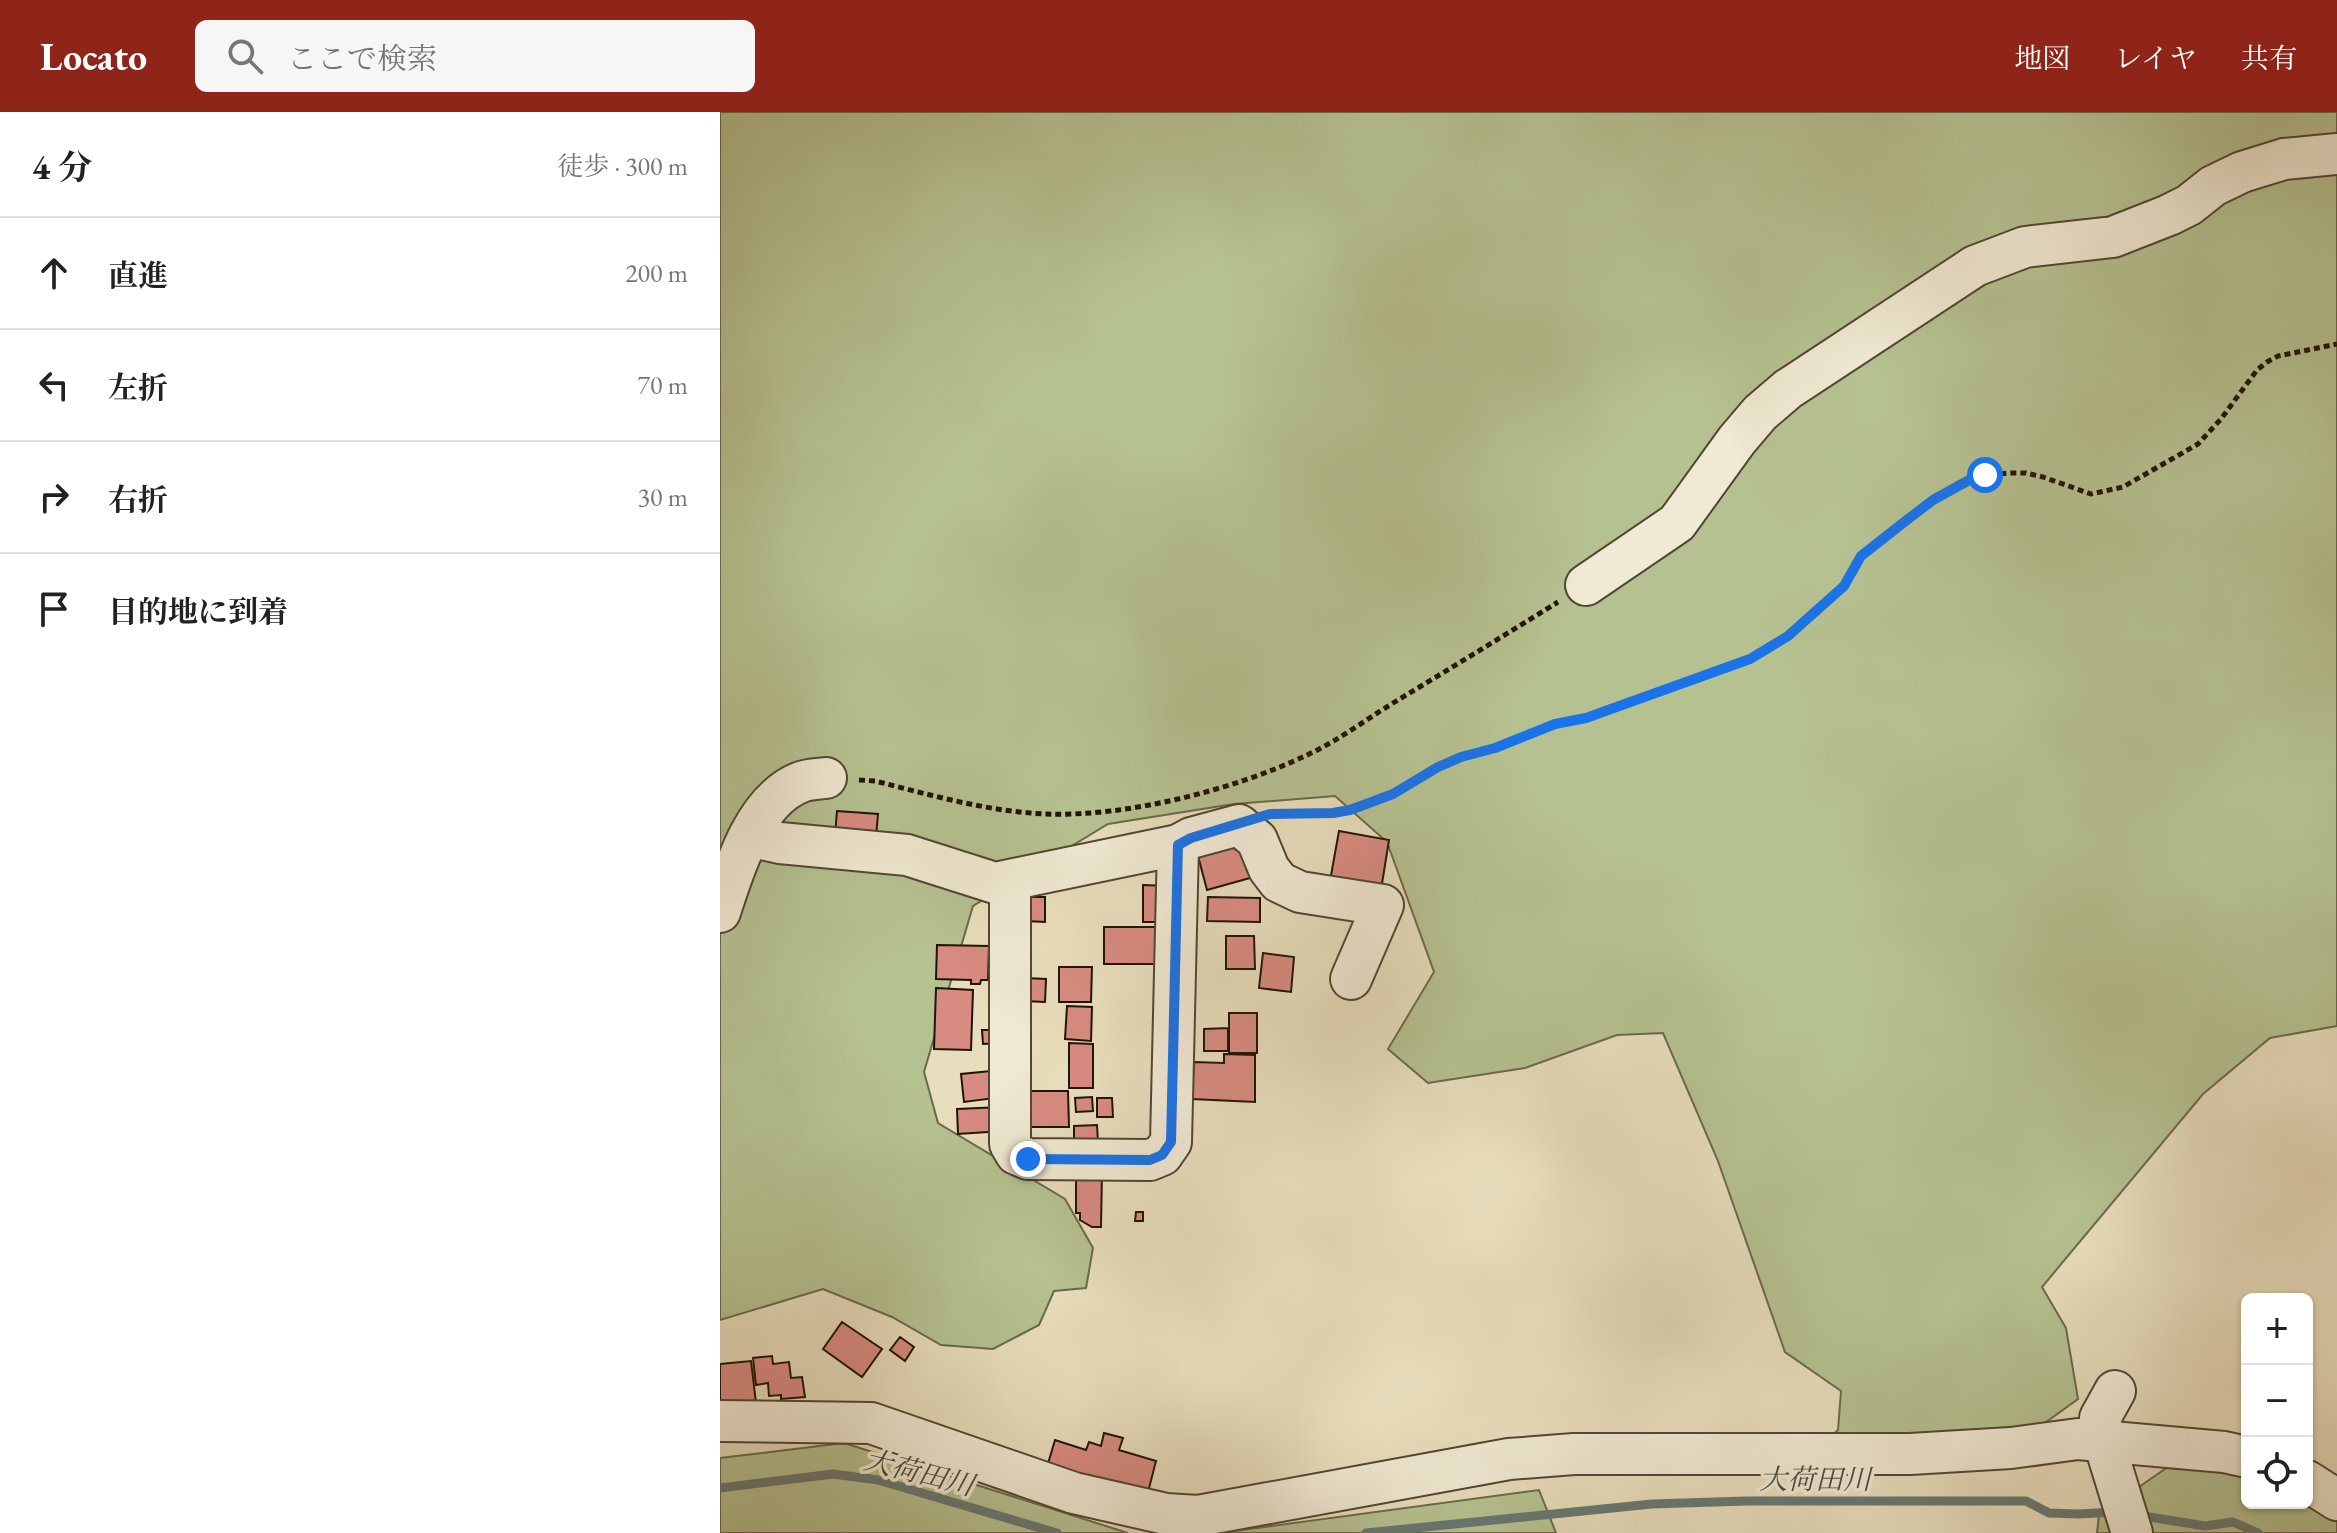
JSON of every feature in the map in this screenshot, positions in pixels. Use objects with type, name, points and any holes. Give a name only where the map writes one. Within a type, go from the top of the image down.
[{"type":"street","points":[[1586,585],[1677,523],[1737,440],[1760,413],[1788,389],[1975,266],[2025,247],[2113,237],[2189,205],[2213,186],[2242,172],[2284,159],[2337,154]]},
{"type":"street","points":[[720,912],[734,868],[749,836],[771,804],[786,790],[803,781],[826,778]]},
{"type":"street","points":[[749,836],[780,843],[907,855],[995,883],[1178,845],[1191,838],[1239,825],[1257,840],[1269,869],[1279,882],[1300,892],[1383,905],[1351,979]]},
{"type":"street","points":[[1010,881],[1010,1144],[1016,1154],[1028,1159],[1150,1160],[1162,1155],[1171,1142],[1178,845]]},
{"type":"street","points":[[2115,1391],[2100,1418],[2132,1533]]},
{"type":"street","points":[[720,1421],[871,1423],[1074,1493],[1142,1510],[1198,1516],[1509,1459],[1574,1454],[1910,1454],[2011,1448],[2078,1439],[2108,1452],[2224,1452],[2241,1456]]},
{"type":"street","points":[[2313,1485],[2337,1500]]},
{"type":"path","points":[[1239,825],[1270,814],[1350,810],[1393,794],[1461,757],[1495,748],[1555,724],[1586,718],[1750,659],[1788,636],[1844,586],[1861,556],[1933,500],[1959,485],[1985,475],[2017,473],[2043,477],[2091,494],[2123,487],[2198,444],[2257,370],[2267,362],[2278,356],[2337,344]]},
{"type":"path","points":[[826,778],[875,781],[982,806],[1044,814],[1128,808],[1174,799],[1247,779],[1308,755],[1586,585]]},
{"type":"green space","points":[[720,112],[2337,112],[2337,1026],[2270,1038],[2203,1094],[2042,1287],[2066,1328],[2078,1399],[1998,1457],[1793,1471],[1838,1430],[1841,1391],[1785,1352],[1718,1161],[1663,1033],[1617,1035],[1525,1068],[1428,1083],[1388,1049],[1434,972],[1387,842],[1335,796],[1234,804],[1108,824],[973,906],[924,1072],[938,1123],[1065,1199],[1093,1248],[1086,1288],[1054,1291],[1039,1325],[993,1349],[941,1345],[892,1317],[823,1289],[720,1320]]},
{"type":"green space","points":[[844,1443],[1128,1533],[720,1533],[720,1458]]},
{"type":"green space","points":[[2182,1457],[2241,1469],[2241,1509],[2313,1509],[2313,1504],[2337,1508],[2337,1533],[2097,1533],[2099,1515]]},
{"type":"green space","points":[[1539,1490],[1556,1533],[1219,1533]]},
{"type":"building","points":[[837,811],[878,814],[876,838],[835,835]]},
{"type":"building","points":[[1339,831],[1389,840],[1381,890],[1330,881]]},
{"type":"building","points":[[1239,845],[1247,871],[1254,868],[1257,876],[1207,890],[1198,856]]},
{"type":"building","points":[[1143,885],[1168,886],[1168,922],[1143,922]]},
{"type":"building","points":[[1027,897],[1045,897],[1045,922],[1026,921]]},
{"type":"building","points":[[1208,897],[1260,898],[1260,922],[1207,921]]},
{"type":"building","points":[[1104,927],[1167,927],[1168,964],[1104,964]]},
{"type":"building","points":[[1226,936],[1254,936],[1255,969],[1226,969]]},
{"type":"building","points":[[937,945],[989,946],[988,980],[971,984],[971,980],[936,979]]},
{"type":"building","points":[[1263,953],[1294,957],[1291,992],[1259,988]]},
{"type":"building","points":[[1059,967],[1092,967],[1091,1002],[1059,1002]]},
{"type":"building","points":[[1025,978],[1046,979],[1045,1002],[1024,1001]]},
{"type":"building","points":[[936,988],[973,990],[971,1050],[934,1049]]},
{"type":"building","points":[[1067,1006],[1092,1007],[1091,1041],[1065,1039]]},
{"type":"building","points":[[1229,1013],[1257,1013],[1257,1053],[1229,1053]]},
{"type":"building","points":[[1228,1028],[1228,1051],[1204,1051],[1204,1029]]},
{"type":"building","points":[[982,1030],[1001,1030],[1001,1043],[983,1044]]},
{"type":"building","points":[[1069,1043],[1093,1044],[1093,1088],[1069,1088]]},
{"type":"building","points":[[1224,1054],[1255,1055],[1255,1102],[1192,1099],[1194,1062],[1224,1063]]},
{"type":"building","points":[[1001,1070],[1003,1097],[964,1102],[961,1074]]},
{"type":"building","points":[[1023,1091],[1068,1091],[1069,1127],[1024,1127]]},
{"type":"building","points":[[1092,1097],[1093,1111],[1076,1112],[1075,1098]]},
{"type":"building","points":[[1097,1098],[1112,1098],[1113,1117],[1097,1117]]},
{"type":"building","points":[[1002,1107],[1003,1131],[958,1134],[957,1109]]},
{"type":"building","points":[[1097,1125],[1098,1142],[1074,1143],[1074,1126]]},
{"type":"building","points":[[1076,1170],[1102,1171],[1101,1227],[1092,1227],[1080,1220],[1080,1213],[1076,1213]]},
{"type":"building","points":[[1136,1212],[1143,1212],[1143,1221],[1135,1221]]},
{"type":"building","points":[[842,1322],[882,1349],[862,1377],[823,1349]]},
{"type":"building","points":[[900,1337],[914,1347],[905,1361],[890,1350]]},
{"type":"building","points":[[772,1356],[773,1364],[789,1362],[791,1378],[802,1377],[805,1397],[781,1399],[781,1395],[769,1396],[768,1383],[756,1385],[753,1358]]},
{"type":"building","points":[[751,1361],[756,1403],[720,1406],[720,1364]]},
{"type":"building","points":[[1104,1433],[1123,1438],[1119,1450],[1156,1461],[1147,1496],[1047,1467],[1055,1440],[1086,1450],[1089,1442],[1101,1446]]},
{"type":"waterway","name":"大荷田川","points":[[720,1488],[833,1474],[878,1480],[1057,1533]]},
{"type":"waterway","name":"大荷田川","points":[[1366,1533],[1652,1504],[1746,1501],[2026,1501],[2049,1513],[2115,1512]]},
{"type":"waterway","name":"大荷田川","points":[[2137,1515],[2205,1526],[2233,1522],[2258,1533]]},
{"type":"route","points":[[1028,1159],[1150,1160],[1162,1155],[1171,1142],[1178,845],[1191,838],[1270,814],[1350,810],[1393,794],[1461,757],[1495,748],[1555,724],[1586,718],[1750,659],[1788,636],[1844,586],[1861,556],[1903,523],[1933,500],[1971,479],[1985,475]]}]
